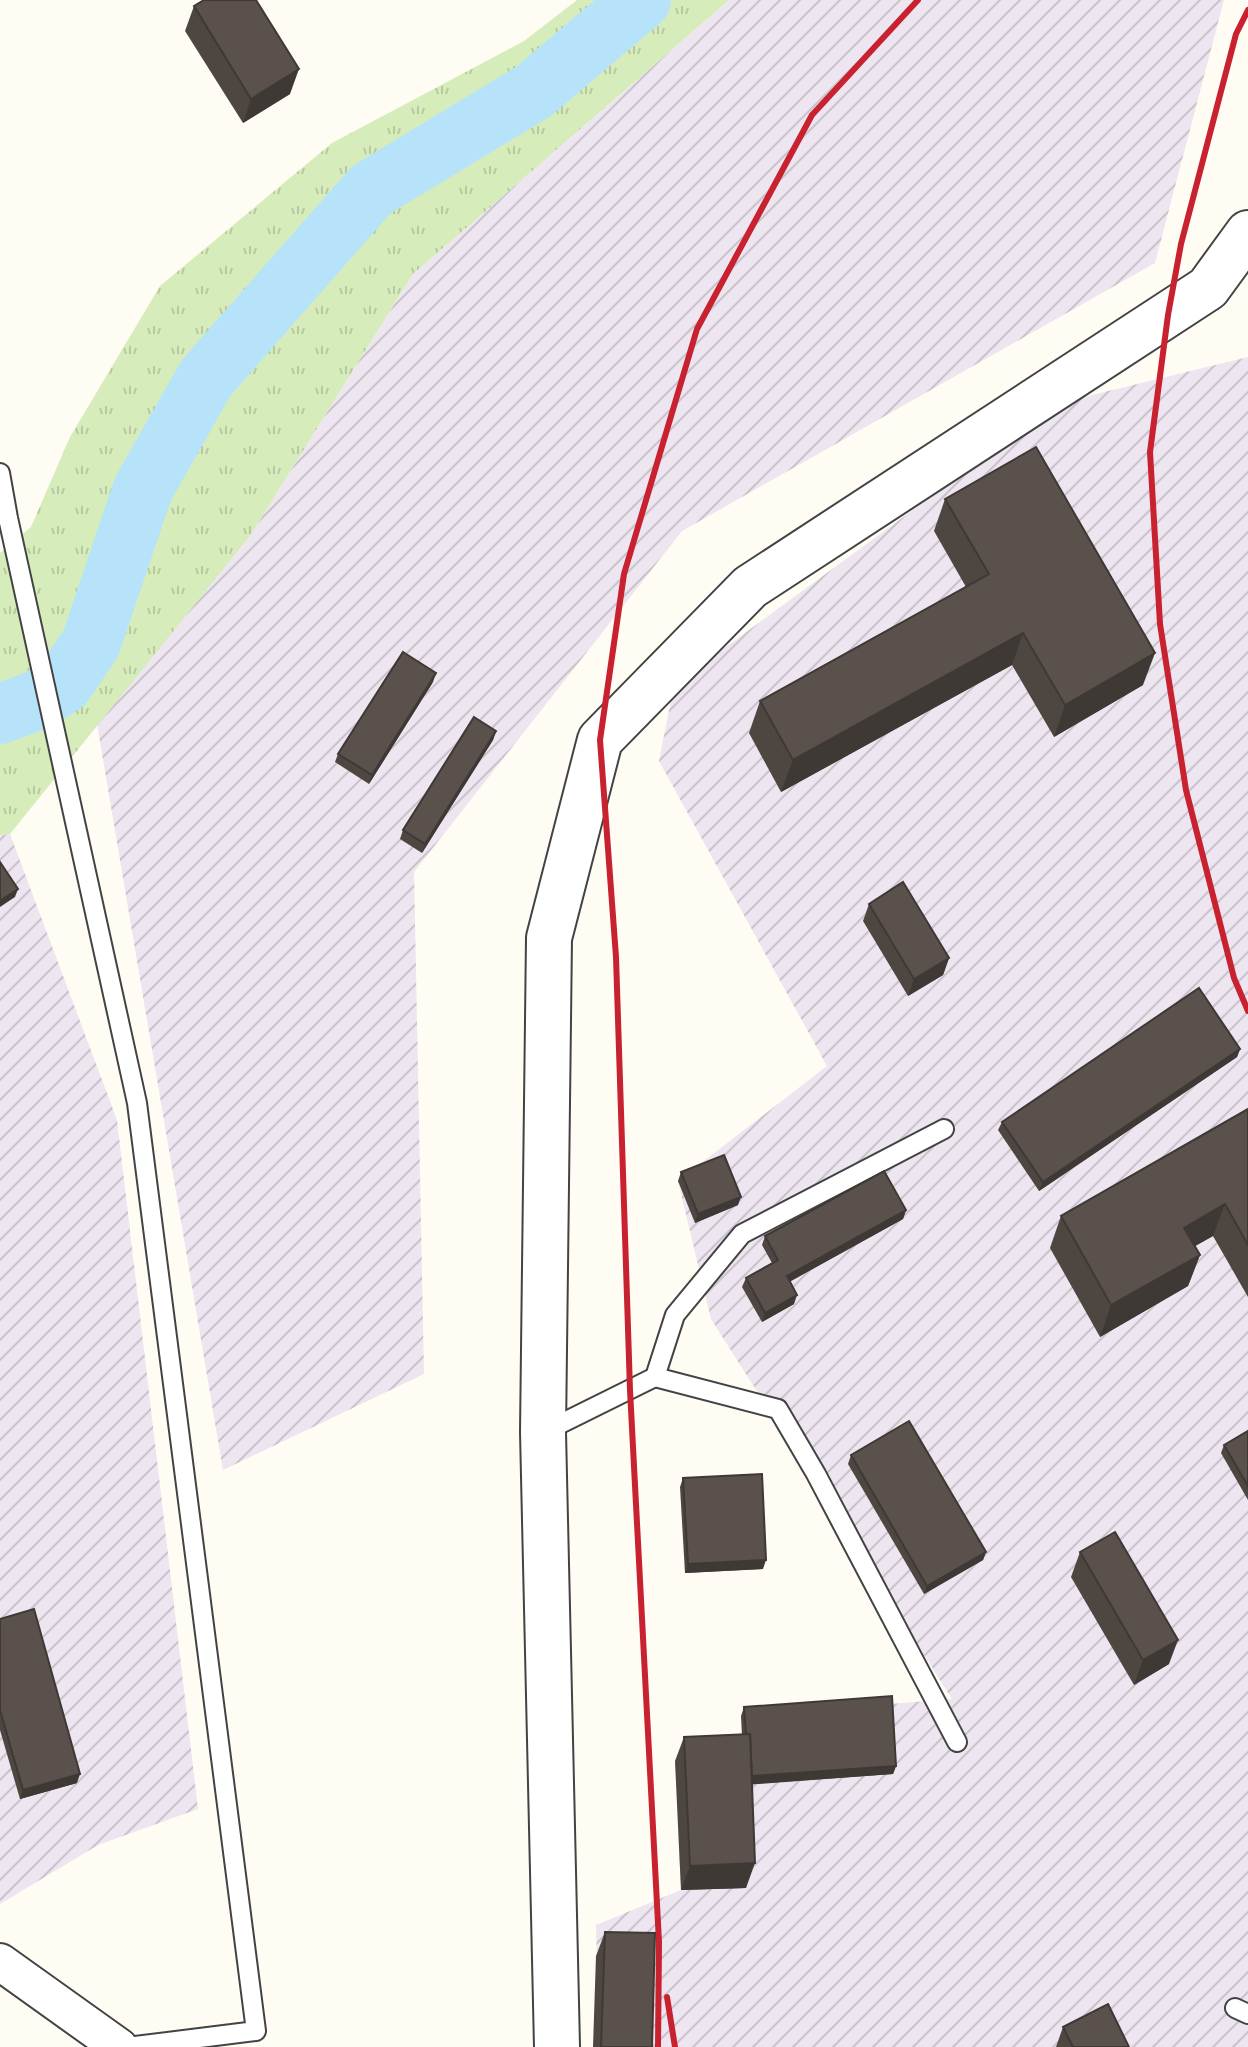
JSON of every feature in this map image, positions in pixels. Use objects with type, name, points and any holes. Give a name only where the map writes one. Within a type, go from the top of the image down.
[{"type":"street","points":[[557,2047],[543,1432],[549,938],[600,740],[750,587],[1208,288],[1248,233]]},
{"type":"street","points":[[0,1962],[119,2047]]},
{"type":"lane","points":[[0,473],[137,1103],[258,2039],[127,2047]]},
{"type":"lane","points":[[655,1377],[675,1315],[742,1234],[944,1129]]},
{"type":"lane","points":[[543,1432],[655,1377],[778,1409],[824,1488],[957,1742]]},
{"type":"shaded area","points":[[729,0],[1224,0],[1155,263],[682,531],[414,872],[424,1374],[223,1470],[97,724],[250,536],[413,274]]},
{"type":"shaded area","points":[[1248,357],[1248,2047],[599,2047],[596,1925],[681,1890],[675,1761],[741,1759],[741,1716],[952,1699],[711,1319],[678,1181],[827,1066],[659,761],[674,685],[1059,403]]},
{"type":"shaded area","points":[[10,834],[117,1120],[198,1809],[98,1845],[0,1904],[0,835]]},
{"type":"green space","points":[[577,0],[729,0],[413,274],[250,536],[10,834],[0,835],[0,553],[31,527],[70,437],[160,286],[332,143],[524,41]]},
{"type":"building","points":[[204,0],[256,0],[299,69],[251,99],[194,6]]},
{"type":"building","points":[[1036,447],[1155,653],[1065,705],[1023,633],[793,760],[760,701],[989,574],[945,499]]},
{"type":"building","points":[[403,652],[436,673],[372,775],[338,754]]},
{"type":"building","points":[[474,717],[496,731],[425,844],[403,830]]},
{"type":"building","points":[[0,862],[18,889],[0,901]]},
{"type":"building","points":[[903,882],[949,958],[914,979],[869,904]]},
{"type":"building","points":[[1199,988],[1240,1049],[1043,1182],[1002,1122]]},
{"type":"building","points":[[1248,1109],[1248,1245],[1225,1204],[1184,1228],[1200,1255],[1111,1305],[1061,1216]]},
{"type":"building","points":[[724,1155],[741,1197],[698,1214],[681,1172]]},
{"type":"building","points":[[884,1171],[906,1210],[787,1276],[797,1295],[765,1313],[746,1278],[778,1260],[765,1236]]},
{"type":"building","points":[[909,1421],[986,1552],[927,1586],[851,1455]]},
{"type":"building","points":[[1248,1431],[1248,1486],[1224,1445]]},
{"type":"building","points":[[762,1474],[766,1560],[688,1564],[683,1478]]},
{"type":"building","points":[[1115,1532],[1178,1640],[1143,1660],[1080,1552]]},
{"type":"building","points":[[34,1609],[80,1774],[23,1790],[0,1710],[0,1619]]},
{"type":"building","points":[[892,1696],[896,1766],[752,1776],[750,1734],[746,1734],[744,1707]]},
{"type":"building","points":[[750,1734],[755,1863],[690,1866],[684,1737]]},
{"type":"building","points":[[605,1932],[655,1933],[652,2047],[601,2047]]},
{"type":"building","points":[[1108,2004],[1129,2047],[1073,2047],[1063,2027]]},
{"type":"waterway","points":[[0,714],[40,699],[64,683],[91,643],[143,489],[206,378],[371,190],[534,91],[641,0]]},
{"type":"railway","points":[[658,2047],[659,1942],[630,1390],[616,957],[600,740],[624,574],[697,329],[812,115],[918,0]]},
{"type":"railway","points":[[1248,10],[1236,34],[1181,244],[1150,452],[1160,624],[1186,790],[1234,978],[1248,1011]]},
{"type":"railway","points":[[667,1997],[675,2047]]}]
